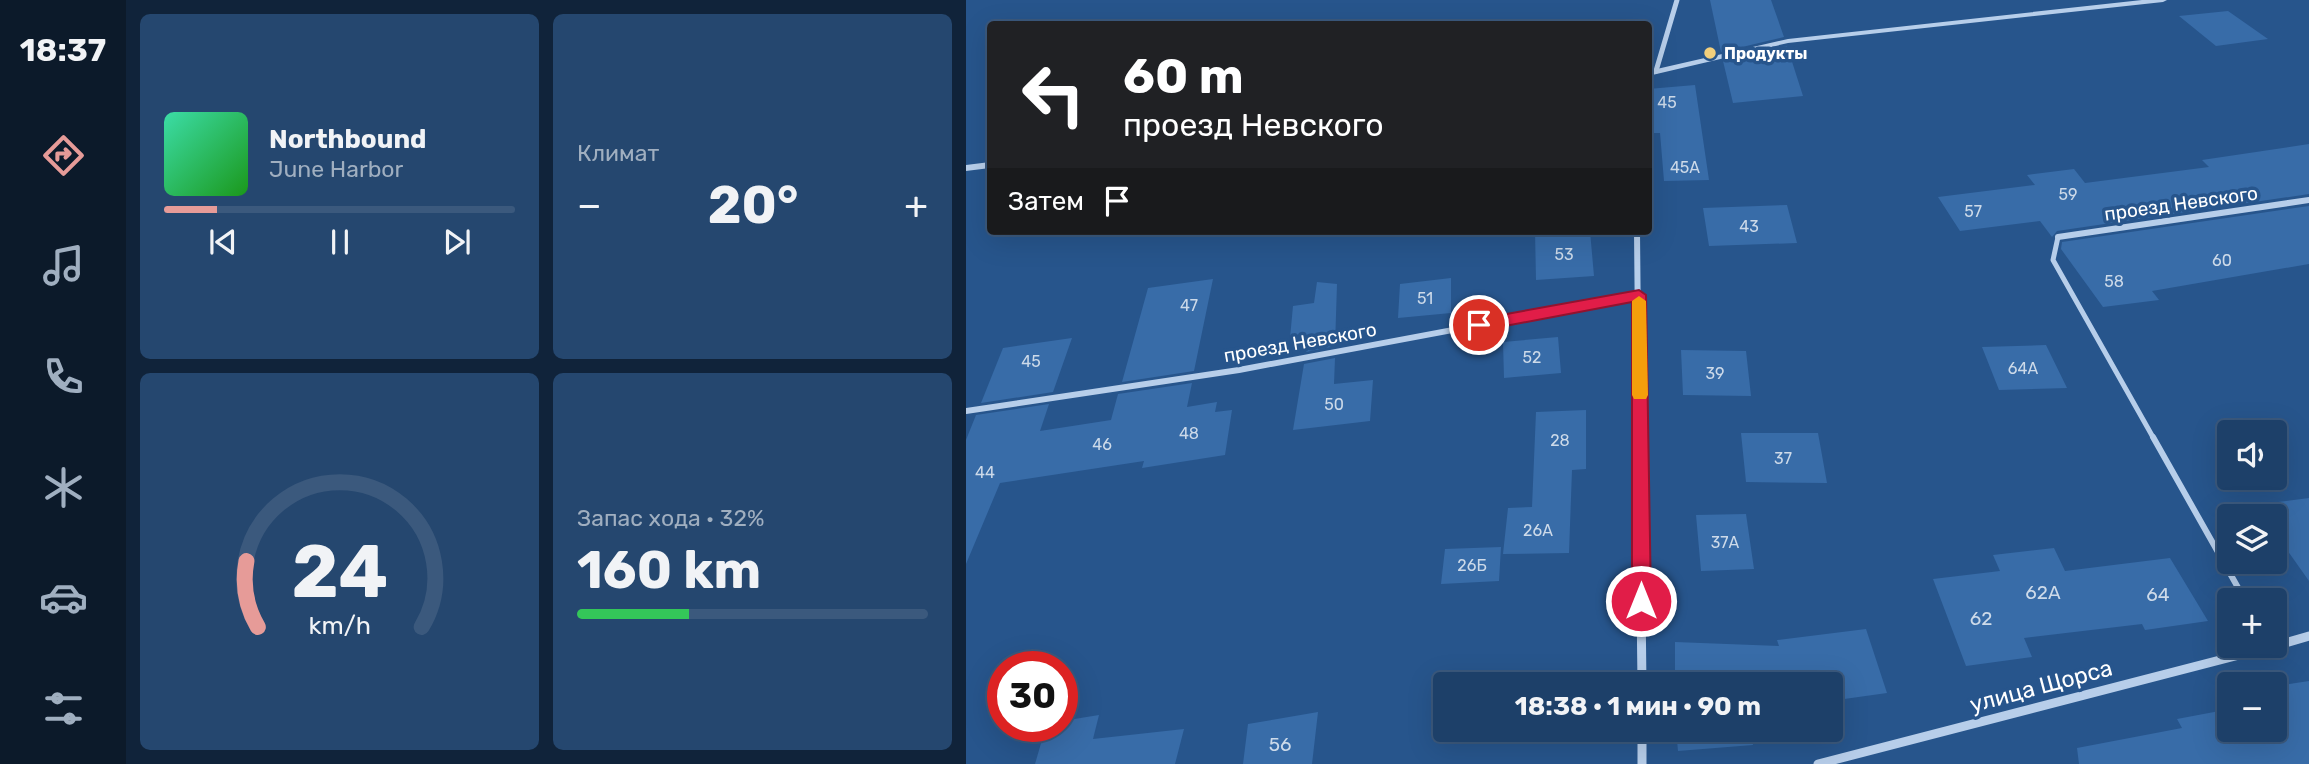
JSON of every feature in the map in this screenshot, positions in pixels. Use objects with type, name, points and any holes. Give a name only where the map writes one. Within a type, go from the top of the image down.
[{"type":"street","points":[[1652,72],[1677,0]]},
{"type":"street","points":[[1652,72],[1788,41],[2163,0]]},
{"type":"street","points":[[966,168],[987,165]]},
{"type":"street","name":"проезд Невского","points":[[2058,237],[2309,200]]},
{"type":"street","points":[[1637,235],[1642,672]]},
{"type":"street","name":"проезд Невского","points":[[966,411],[1239,370],[1639,295]]},
{"type":"street","name":"улица Щорса","points":[[2287,642],[2309,636]]},
{"type":"street","name":"улица Щорса","points":[[1818,764],[2227,658]]},
{"type":"street","points":[[1642,742],[1642,764]]},
{"type":"lane","points":[[2058,237],[2053,260],[2238,588]]},
{"type":"building","points":[[1710,0],[1771,0],[1784,37],[1721,52]]},
{"type":"building","points":[[2228,11],[2268,39],[2216,46],[2179,16]]},
{"type":"building","points":[[1787,46],[1803,96],[1733,103],[1723,61]]},
{"type":"building","points":[[1695,85],[1709,180],[1664,181],[1660,133],[1654,133],[1652,127],[1652,89]]},
{"type":"building","points":[[2309,144],[2309,194],[2057,231],[2052,237],[2040,221],[1960,231],[1938,197],[2035,185],[2027,175],[2074,169],[2085,183],[2209,167],[2202,160]]},
{"type":"building","points":[[1787,205],[1797,243],[1709,246],[1703,208]]},
{"type":"building","points":[[2309,206],[2309,264],[2152,291],[2159,300],[2103,307],[2061,249],[2062,242]]},
{"type":"building","points":[[1535,235],[1590,235],[1594,276],[1536,280]]},
{"type":"building","points":[[1451,278],[1451,313],[1398,318],[1400,284]]},
{"type":"building","points":[[1213,279],[1194,371],[1122,382],[1148,288]]},
{"type":"building","points":[[1317,282],[1337,284],[1335,346],[1306,352],[1309,335],[1290,338],[1293,306],[1314,303]]},
{"type":"building","points":[[1558,337],[1561,373],[1504,378],[1503,342]]},
{"type":"building","points":[[1072,338],[1053,392],[981,403],[1003,348]]},
{"type":"building","points":[[2046,345],[2067,388],[1999,390],[1982,347]]},
{"type":"building","points":[[1681,350],[1746,351],[1751,396],[1683,395]]},
{"type":"building","points":[[1335,358],[1334,384],[1373,380],[1370,421],[1293,430],[1304,364]]},
{"type":"building","points":[[1192,383],[1187,407],[1217,402],[1215,412],[1232,410],[1225,455],[1142,468],[1144,461],[1000,483],[966,564],[966,440],[976,415],[1049,404],[1040,431],[1111,420],[1118,394]]},
{"type":"building","points":[[1586,410],[1586,469],[1572,470],[1569,553],[1503,554],[1508,508],[1532,507],[1536,412]]},
{"type":"building","points":[[1741,433],[1818,433],[1827,483],[1746,482]]},
{"type":"building","points":[[2309,498],[2309,581],[2287,550],[2287,504],[2263,504]]},
{"type":"building","points":[[1746,514],[1754,569],[1701,571],[1696,515]]},
{"type":"building","points":[[1501,547],[1499,581],[1441,584],[1445,549]]},
{"type":"building","points":[[2054,548],[2065,571],[2170,558],[2208,621],[2145,630],[2142,624],[2024,638],[2032,657],[1966,666],[1933,579],[2000,571],[1993,555]]},
{"type":"building","points":[[1866,629],[1887,693],[1843,699],[1843,672],[1675,672],[1675,642],[1779,646],[1777,640]]},
{"type":"building","points":[[2309,681],[2309,764],[2079,764],[2077,748],[2182,728],[2177,719],[2217,711],[2217,742],[2287,742],[2287,684]]},
{"type":"building","points":[[1318,712],[1312,764],[1243,764],[1248,724]]},
{"type":"building","points":[[1099,715],[1093,739],[1184,729],[1175,764],[1035,764],[1041,742],[1078,742],[1078,718]]},
{"type":"building","points":[[1677,742],[1753,742],[1753,745],[1678,751]]},
{"type":"slow traffic","points":[[1639,301],[1640,395]]},
{"type":"place","name":"Продукты","points":[[1710,53]]},
{"type":"route","points":[[1479,325],[1639,295],[1641,601]]}]
